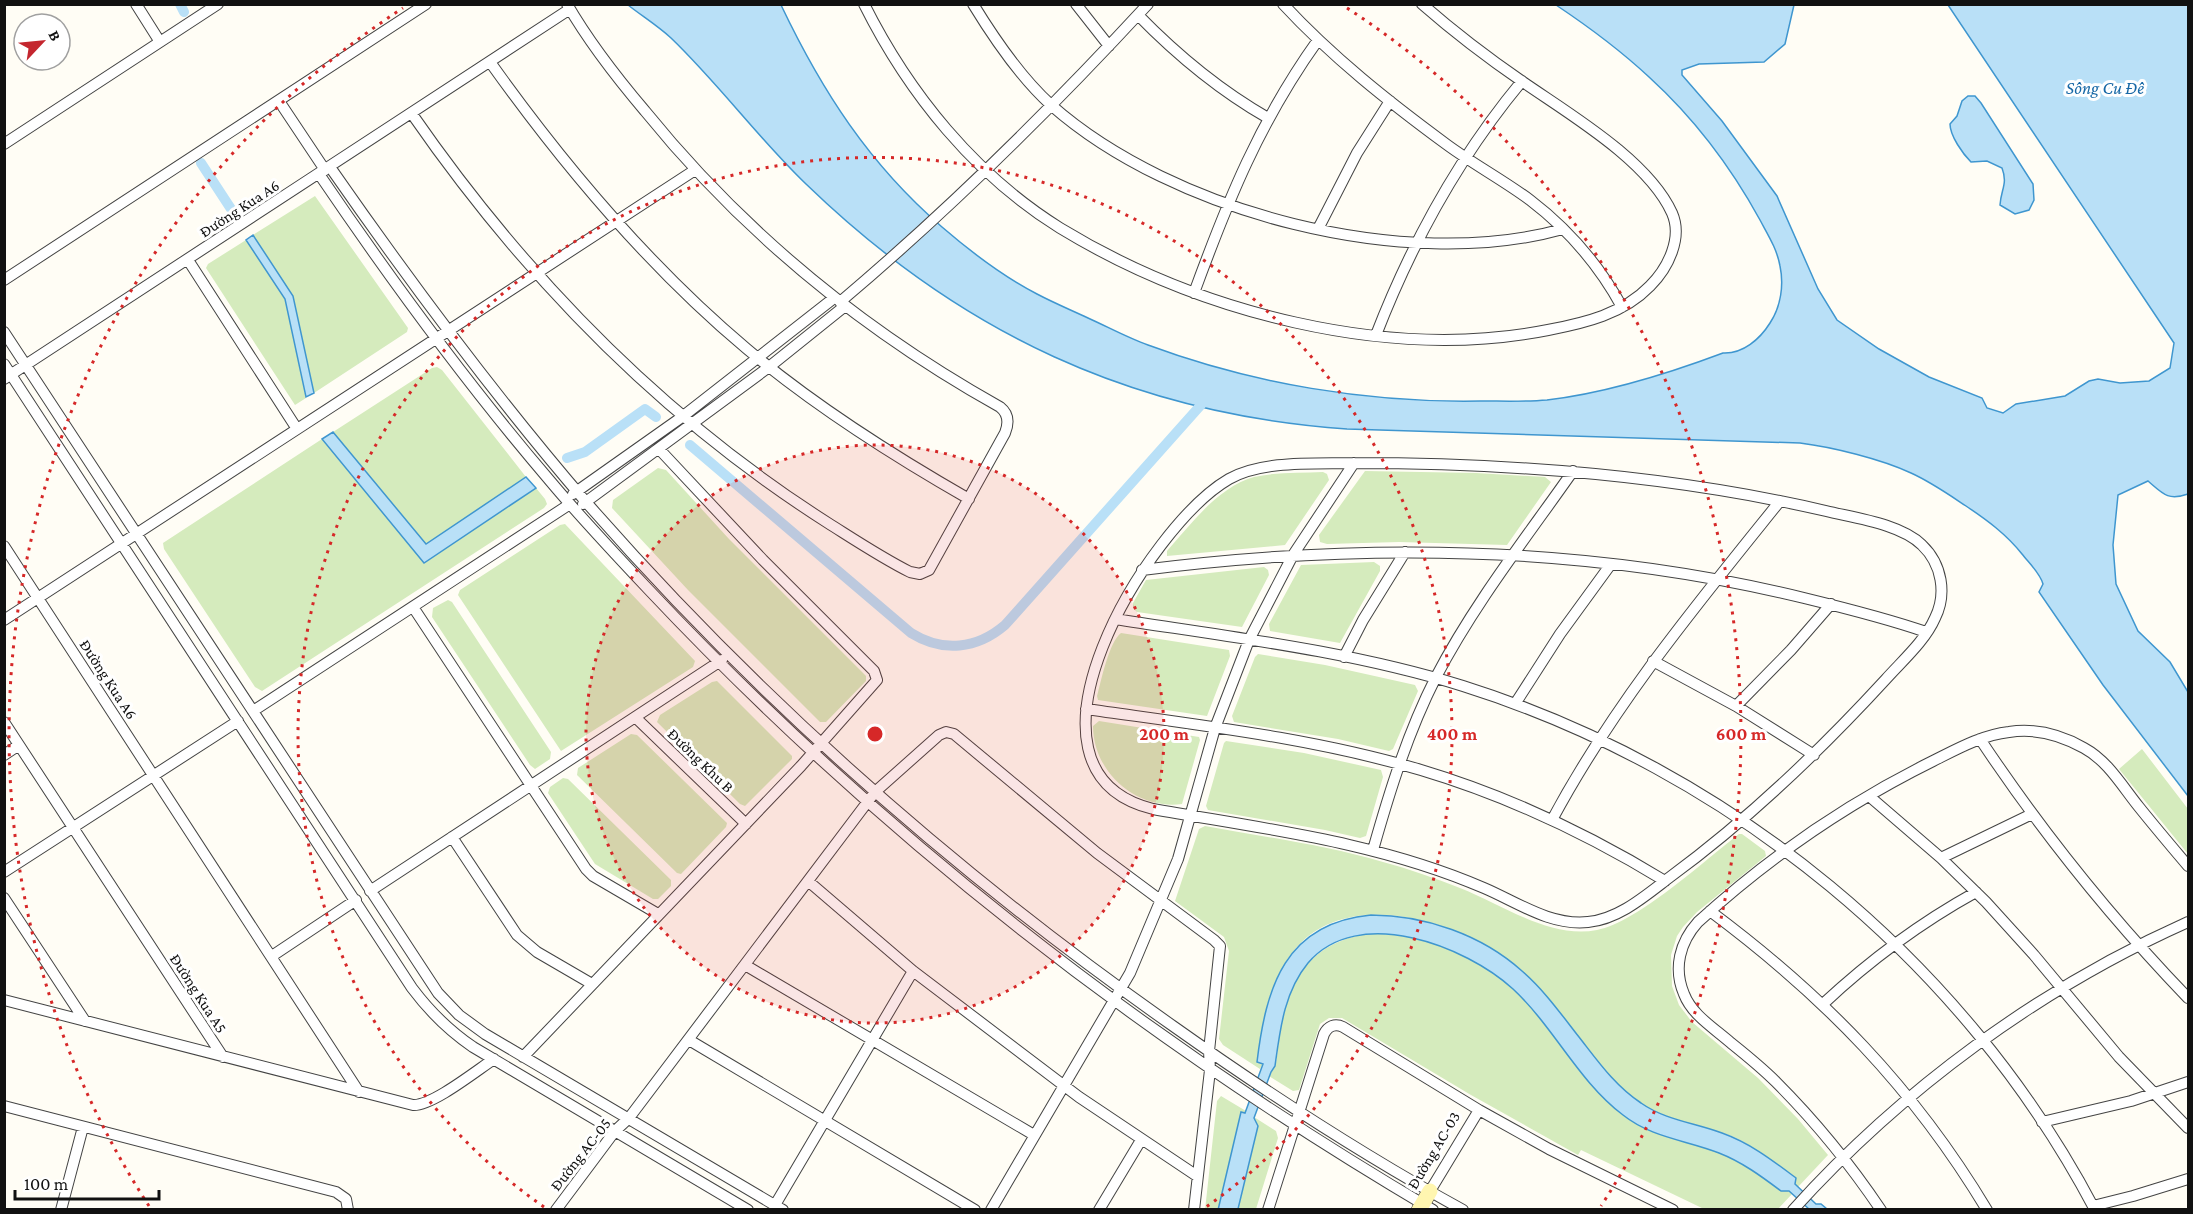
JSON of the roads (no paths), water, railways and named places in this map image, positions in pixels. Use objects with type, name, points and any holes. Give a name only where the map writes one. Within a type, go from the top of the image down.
[{"type":"street","points":[[136,4],[160,42]]},
{"type":"street","points":[[4,280],[426,4]]},
{"type":"street","points":[[864,4],[929,106],[961,147],[985,171],[1037,212],[1083,241],[1131,266],[1194,292],[1279,318],[1324,327],[1376,335],[1456,339],[1520,334],[1596,318],[1622,307],[1648,288],[1664,266],[1676,237],[1672,213],[1656,189],[1618,150],[1589,126],[1487,56],[1422,4]]},
{"type":"street","points":[[973,4],[1012,61],[1052,106],[1090,135],[1133,161],[1188,188],[1227,203],[1263,216],[1318,229],[1415,244],[1463,245],[1499,242],[1563,229]]},
{"type":"street","points":[[1076,4],[1109,46]]},
{"type":"street","points":[[253,711],[570,505],[586,502],[769,367],[943,212],[1052,106],[1148,4]]},
{"type":"street","points":[[1283,4],[1318,40],[1390,101],[1465,157],[1530,200],[1563,229],[1596,266],[1622,307]]},
{"type":"street","points":[[4,144],[218,5]]},
{"type":"street","points":[[412,114],[469,193],[535,273],[611,352],[682,417],[753,472],[855,540],[915,574],[925,573],[932,566],[1005,433],[1008,423],[1006,414],[999,407],[938,371],[840,302],[765,238],[695,170],[626,89],[569,7]]},
{"type":"street","name":"Đường Kua A6","points":[[8,377],[412,114],[569,7]]},
{"type":"street","points":[[1138,15],[1204,76],[1268,118]]},
{"type":"street","points":[[1194,292],[1227,203],[1268,118],[1318,40]]},
{"type":"street","points":[[490,62],[543,134],[615,222],[678,286],[769,367],[856,430],[969,499]]},
{"type":"street","points":[[1376,335],[1428,217],[1465,157],[1522,81]]},
{"type":"street","points":[[279,101],[436,338],[507,429],[570,505],[719,663],[812,752],[867,803],[996,910],[1114,1002],[1210,1070],[1294,1125],[1426,1203],[1463,1209]]},
{"type":"street","points":[[1318,229],[1357,153],[1390,101]]},
{"type":"street","points":[[324,170],[447,331],[586,502],[730,655],[821,742],[875,792],[986,886],[1121,990],[1299,1112],[1426,1203]]},
{"type":"street","points":[[4,620],[695,170]]},
{"type":"street","points":[[188,260],[297,429]]},
{"type":"street","points":[[570,505],[578,492],[682,417],[758,358],[840,302]]},
{"type":"street","points":[[4,332],[428,980],[448,1005],[485,1034],[779,1207],[825,1120],[913,971]]},
{"type":"street","points":[[4,364],[8,377],[122,543],[412,988],[433,1015],[459,1038],[748,1209]]},
{"type":"street","points":[[523,1056],[746,824],[875,683],[876,673],[763,560],[659,449]]},
{"type":"street","points":[[991,1209],[1121,990],[1161,901],[1191,816],[1215,728],[1249,640],[1293,555],[1354,463]]},
{"type":"street","points":[[1354,463],[1467,464],[1573,471],[1665,481],[1780,501],[1893,528],[1919,542],[1934,560],[1941,581],[1940,605],[1935,619],[1926,632],[1862,706],[1814,756],[1743,820],[1665,881],[1612,916],[1592,922],[1571,923],[1549,918],[1464,879],[1373,850],[1304,834],[1142,807],[1112,789],[1098,772],[1087,748],[1086,709],[1100,658],[1115,619],[1142,570],[1190,513],[1218,486],[1237,475],[1264,467],[1354,463]]},
{"type":"street","points":[[1373,850],[1398,764],[1436,678],[1463,631],[1513,555],[1573,471]]},
{"type":"street","points":[[1552,820],[1600,740],[1653,661],[1780,501]]},
{"type":"street","name":"Đường Kua A6","points":[[4,546],[154,775]]},
{"type":"street","points":[[1142,570],[1293,555],[1405,552],[1513,555],[1611,564],[1716,579],[1831,604],[1899,622],[1926,632]]},
{"type":"street","points":[[1344,657],[1405,552]]},
{"type":"street","points":[[1515,704],[1560,634],[1611,564]]},
{"type":"street","points":[[1736,706],[1791,650],[1831,604]]},
{"type":"street","points":[[413,607],[589,873],[658,914]]},
{"type":"street","points":[[1115,619],[1344,657],[1436,678],[1515,704],[1600,740],[1670,776],[1743,820],[1785,851],[1844,898],[1940,989],[1983,1041],[2042,1122],[2094,1208],[2188,1179]]},
{"type":"street","points":[[370,891],[730,655]]},
{"type":"street","points":[[1653,661],[1736,706],[1814,756]]},
{"type":"street","points":[[1086,709],[1332,748],[1398,764],[1495,795],[1594,840],[1665,881]]},
{"type":"street","name":"Đường Khu B","points":[[635,717],[746,824]]},
{"type":"street","points":[[4,872],[238,721]]},
{"type":"street","points":[[4,722],[73,828]]},
{"type":"street","points":[[1881,1209],[1843,1157],[1776,1083],[1704,1020],[1687,1001],[1678,976],[1681,951],[1691,929],[1785,851],[1869,796],[1922,766],[1980,739],[2004,732],[2030,731],[2055,735],[2082,747],[2108,768],[2188,866]]},
{"type":"street","name":"Đường AC-05","points":[[556,1209],[615,1131],[629,1118],[689,1040],[875,792],[939,735],[950,732],[1065,828],[1161,901]]},
{"type":"street","points":[[1980,739],[2032,814],[2085,882],[2188,998]]},
{"type":"street","points":[[4,754],[19,745]]},
{"type":"street","points":[[154,775],[359,1092]]},
{"type":"street","points":[[1869,796],[1977,892],[2016,934],[2111,1048],[2188,1128]]},
{"type":"street","points":[[1941,858],[2032,814]]},
{"type":"street","name":"Đường Kua A5","points":[[73,828],[223,1057],[419,1106],[494,1059]]},
{"type":"street","points":[[452,837],[517,935],[537,952],[592,984]]},
{"type":"street","points":[[808,881],[913,971],[1064,1085],[1141,1140],[1197,1176]]},
{"type":"street","points":[[1823,1004],[1894,943],[1977,892]]},
{"type":"street","points":[[4,898],[85,1021]]},
{"type":"street","points":[[272,956],[356,900]]},
{"type":"street","points":[[1161,901],[1220,946],[1209,1052],[1210,1070],[1194,1209]]},
{"type":"street","points":[[1710,911],[1762,951],[1823,1004],[1864,1045],[1910,1097],[1958,1163],[1987,1209]]},
{"type":"street","points":[[1795,1208],[1843,1157],[1910,1097],[1983,1041],[2062,989],[2139,945],[2188,922]]},
{"type":"street","points":[[745,965],[1034,1135]]},
{"type":"street","points":[[4,1000],[223,1057]]},
{"type":"street","points":[[1268,1209],[1324,1034],[1329,1027],[1336,1025],[1549,1149],[1673,1209]]},
{"type":"street","points":[[689,1040],[975,1209]]},
{"type":"street","points":[[2042,1122],[2154,1095],[2188,1082]]},
{"type":"street","points":[[4,1106],[336,1192],[346,1199],[348,1209]]},
{"type":"street","name":"Đường AC-03","points":[[1426,1203],[1479,1110]]},
{"type":"street","points":[[61,1209],[83,1127]]},
{"type":"street","points":[[1099,1209],[1141,1140]]},
{"type":"water","name":"Sông Cu Đê","points":[[628,5],[781,5],[813,67],[849,125],[892,178],[916,203],[964,246],[1012,280],[1126,336],[1188,359],[1311,388],[1396,399],[1513,401],[1547,400],[1614,388],[1744,348],[1756,340],[1774,316],[1779,303],[1782,281],[1777,254],[1749,200],[1724,162],[1696,126],[1638,67],[1604,39],[1556,5],[1794,5],[1785,44],[1764,62],[1699,64],[1682,70],[1682,75],[1722,121],[1777,196],[1818,289],[1837,320],[1879,349],[1929,377],[1982,398],[1987,408],[2003,413],[2016,404],[2065,396],[2089,381],[2098,379],[2120,383],[2149,381],[2170,368],[2174,343],[1948,5],[2188,5],[2188,494],[2175,497],[2166,495],[2148,481],[2118,495],[2113,545],[2116,584],[2138,631],[2170,662],[2188,692],[2188,796],[2103,685],[2039,592],[2043,584],[2031,565],[1989,522],[1918,477],[1871,458],[1800,443],[1347,429],[1269,420],[1194,405],[1122,384],[1054,357],[988,323],[925,283],[865,237],[788,166],[671,38]]},
{"type":"water","points":[[1968,96],[1975,96],[1981,103],[2033,184],[2034,200],[2029,210],[2015,214],[2000,205],[2004,183],[2002,168],[1987,161],[1971,162],[1955,139],[1950,124],[1957,116],[1962,101]]},
{"type":"water","points":[[253,235],[293,296],[314,393],[306,397],[285,299],[246,240]]},
{"type":"water","points":[[333,432],[426,544],[526,477],[536,488],[424,563],[322,439]]},
{"type":"water","points":[[1371,915],[1432,923],[1471,937],[1489,947],[1506,958],[1538,986],[1607,1072],[1632,1096],[1650,1109],[1680,1121],[1722,1133],[1751,1147],[1796,1178],[1795,1184],[1816,1204],[1821,1204],[1827,1209],[1809,1209],[1789,1191],[1781,1191],[1727,1157],[1657,1134],[1634,1123],[1607,1101],[1579,1070],[1528,1004],[1493,973],[1441,946],[1412,938],[1382,934],[1355,936],[1329,945],[1308,963],[1300,974],[1284,1012],[1275,1066],[1254,1118],[1258,1126],[1238,1209],[1218,1210],[1241,1112],[1245,1113],[1263,1064],[1257,1062],[1267,1009],[1274,985],[1285,963],[1300,945],[1318,931],[1342,921]]},
{"type":"waterway","points":[[180,4],[184,12]]},
{"type":"waterway","points":[[201,163],[235,215]]},
{"type":"waterway","points":[[690,445],[911,633],[935,644],[960,646],[983,639],[1005,625],[1208,397]]},
{"type":"waterway","points":[[567,458],[585,452],[645,409],[656,417]]}]
